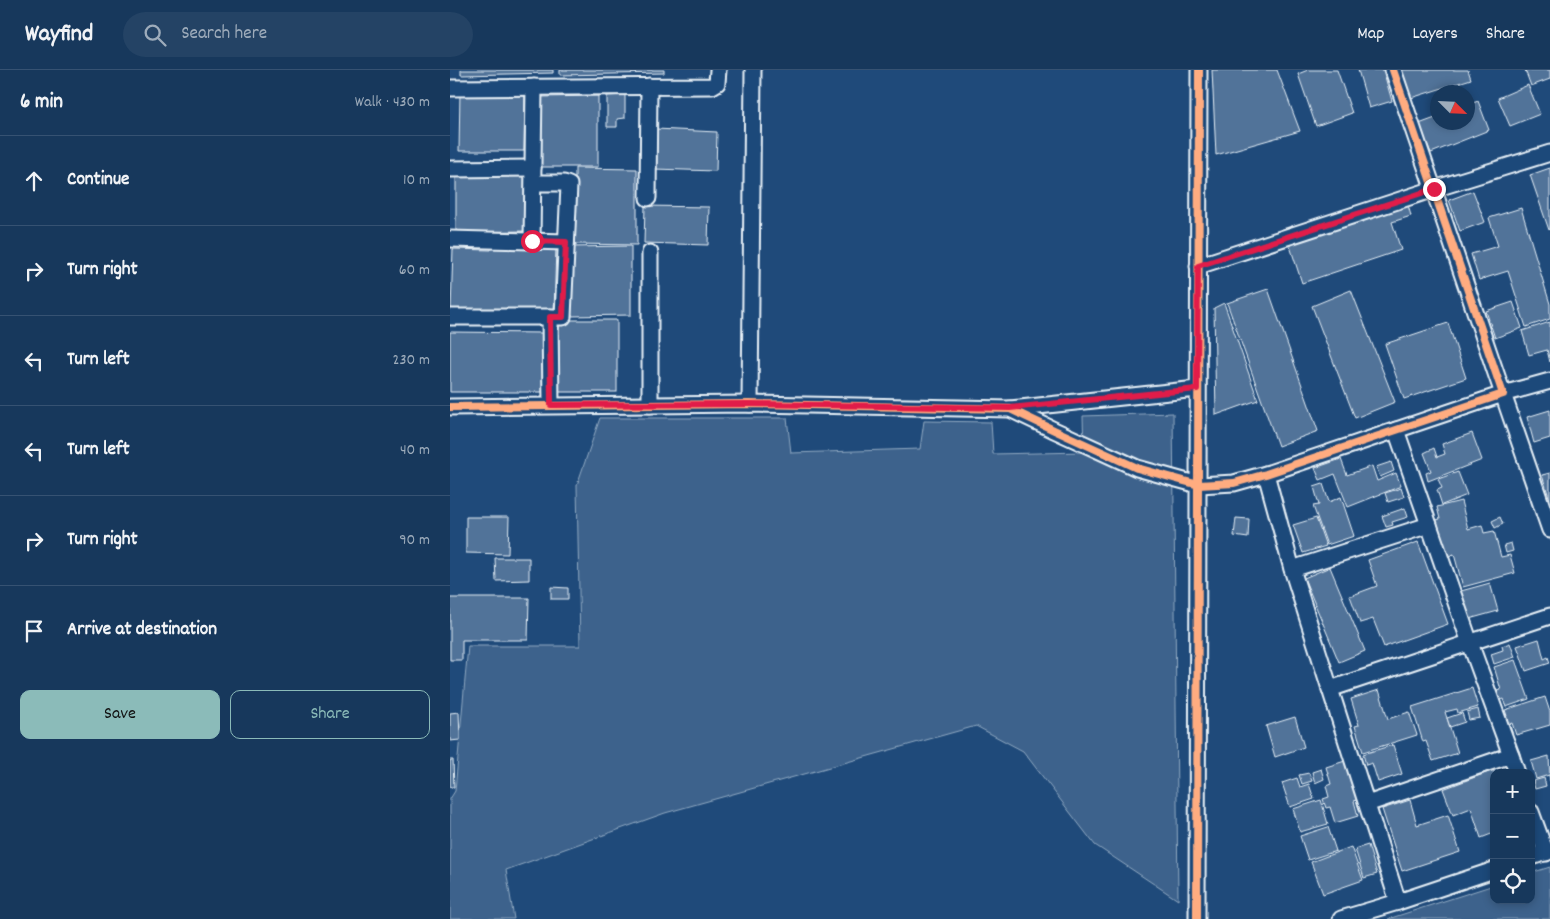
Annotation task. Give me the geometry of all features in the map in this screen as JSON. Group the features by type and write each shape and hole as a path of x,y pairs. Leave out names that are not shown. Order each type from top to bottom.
{"street":[{"path":"450,88 712,86 717,82 718,70"},
{"path":"750,404 753,70"},
{"path":"1198,919 1199,485 1197,389 1199,70"},
{"path":"1393,70 1550,530"},
{"path":"648,198 649,86"},
{"path":"532,241 534,87"},
{"path":"1198,266 1550,153"},
{"path":"450,169 534,175 569,185 563,317 450,317"},
{"path":"450,239 566,242"},
{"path":"650,253 650,405"},
{"path":"550,317 551,405"},
{"path":"1010,408 1137,468 1199,485 1234,483 1266,474 1503,394 1550,381"},
{"path":"450,407 750,404 1010,408 1197,389"},
{"path":"1396,430 1516,769"},
{"path":"1266,474 1292,569 1398,902"},
{"path":"1292,569 1429,525"},
{"path":"1330,689 1550,616"},
{"path":"1367,804 1511,755"},
{"path":"1532,814 1548,852 1535,857"},
{"path":"1341,919 1490,871"}],"shaded area":[{"path":"1173,413 1178,900 1095,845 1023,751 976,726 665,813 506,870 514,919 450,919 450,799 455,791 468,646 580,646 577,485 600,418 787,418 791,453 920,449 924,421 991,422 993,454 1084,452 1083,416"},
{"path":"1550,867 1550,919 1388,919 1490,886 1490,904 1535,904 1535,872"}],"building":[{"path":"461,70 553,70 553,73 461,75"},
{"path":"560,70 664,70 664,73 560,75"},
{"path":"1212,70 1277,70 1300,131 1216,155"},
{"path":"1308,70 1337,70 1352,113 1316,126 1298,74"},
{"path":"1358,70 1383,70 1392,101 1369,108"},
{"path":"1402,70 1468,70 1471,79 1452,85 1430,85 1430,92 1411,98"},
{"path":"1525,70 1550,70 1550,79 1531,86"},
{"path":"1528,85 1540,114 1510,126 1498,98"},
{"path":"460,91 525,92 524,151 459,151"},
{"path":"625,95 625,118 617,119 617,127 607,127 607,96"},
{"path":"598,96 598,167 539,167 539,97"},
{"path":"1478,101 1489,130 1431,153 1419,124 1430,120 1430,130 1475,130 1475,102"},
{"path":"656,129 717,132 716,171 654,169"},
{"path":"575,168 637,169 637,245 575,244"},
{"path":"1550,168 1550,229 1549,230 1530,175"},
{"path":"456,174 527,174 527,231 456,232"},
{"path":"1473,191 1485,222 1460,231 1449,200"},
{"path":"1408,205 1411,216 1392,222 1401,250 1302,283 1289,243"},
{"path":"645,206 709,207 708,245 644,243"},
{"path":"1521,208 1550,304 1550,319 1526,327 1508,271 1479,280 1471,254 1498,246 1489,218"},
{"path":"491,244 556,246 554,314 451,311 453,249 491,250"},
{"path":"631,246 631,315 571,316 570,247"},
{"path":"1268,289 1318,431 1278,446 1227,303"},
{"path":"1351,290 1395,402 1355,418 1312,306"},
{"path":"1513,302 1522,328 1495,338 1486,311"},
{"path":"1224,303 1258,400 1216,415 1214,308"},
{"path":"559,320 617,320 617,392 559,392"},
{"path":"1550,322 1550,362 1547,350 1529,355 1522,331"},
{"path":"1448,323 1466,378 1404,399 1385,344"},
{"path":"450,332 543,333 543,392 450,392"},
{"path":"1550,410 1550,438 1534,443 1527,417"},
{"path":"1472,433 1482,460 1428,481 1426,473 1431,471 1424,453 1434,448 1437,457 1445,454 1442,444"},
{"path":"1341,459 1347,475 1372,466 1377,481 1396,473 1401,486 1348,507 1335,474 1320,480 1315,468"},
{"path":"1391,462 1394,471 1380,477 1376,467"},
{"path":"1458,472 1467,495 1442,505 1437,490 1442,488 1438,479"},
{"path":"1550,473 1550,500 1542,475"},
{"path":"1323,484 1329,502 1341,497 1354,536 1327,545 1313,506 1319,505 1314,487"},
{"path":"1401,488 1404,497 1388,502 1385,493"},
{"path":"1461,501 1468,529 1482,525 1484,533 1494,531 1501,557 1510,555 1515,573 1463,587 1454,554 1446,557 1436,520 1440,519 1437,507"},
{"path":"1405,508 1408,517 1392,522 1393,525 1386,527 1382,516"},
{"path":"466,517 509,517 508,554 466,553"},
{"path":"1500,517 1503,524 1495,528 1492,521"},
{"path":"1236,518 1249,519 1248,538 1234,536"},
{"path":"1316,518 1326,546 1303,553 1293,525"},
{"path":"1418,542 1448,624 1384,647 1373,619 1360,623 1350,596 1377,586 1368,560"},
{"path":"1511,543 1513,551 1506,553 1504,545"},
{"path":"495,558 529,558 529,580 496,581"},
{"path":"1330,567 1365,651 1339,662 1304,578"},
{"path":"1490,583 1498,611 1469,619 1461,591"},
{"path":"551,587 568,588 568,599 551,599"},
{"path":"450,598 529,598 528,640 462,640 462,660 450,660"},
{"path":"1539,639 1544,659 1548,657 1550,663 1526,671 1517,646"},
{"path":"1510,643 1515,657 1494,664 1491,654 1503,650 1502,646"},
{"path":"1515,660 1529,699 1506,707 1503,699 1500,700 1497,691 1501,690 1494,667"},
{"path":"1472,688 1478,707 1458,713 1457,709 1445,712 1458,753 1433,761 1426,741 1423,742 1412,707"},
{"path":"1379,690 1388,719 1409,712 1417,735 1363,752 1355,726 1359,725 1351,699"},
{"path":"1545,697 1550,712 1550,725 1516,735 1512,723 1507,725 1505,710"},
{"path":"1478,709 1480,718 1469,720 1467,712"},
{"path":"459,712 460,740 450,741 450,713"},
{"path":"1462,713 1465,722 1450,727 1447,718"},
{"path":"1295,717 1304,747 1275,757 1266,726"},
{"path":"1393,745 1402,774 1378,782 1372,763 1366,765 1363,754"},
{"path":"1549,756 1550,781 1549,775 1536,779 1535,769 1533,769 1531,761"},
{"path":"450,760 453,760 454,787 450,787"},
{"path":"1345,761 1357,800 1354,801 1358,816 1335,823 1330,807 1326,808 1323,799 1329,797 1326,786 1331,784 1326,767"},
{"path":"1321,769 1324,779 1315,783 1312,772"},
{"path":"1490,771 1490,835 1481,838 1471,808 1453,815 1443,789"},
{"path":"1309,773 1312,781 1302,784 1299,775"},
{"path":"1297,778 1300,787 1309,784 1314,799 1290,807 1282,783"},
{"path":"1544,778 1546,786 1535,789 1535,780"},
{"path":"1321,800 1328,824 1300,832 1293,809"},
{"path":"1410,800 1417,825 1448,815 1460,852 1402,871 1382,809"},
{"path":"1328,827 1336,851 1308,860 1300,836"},
{"path":"1368,845 1377,874 1364,878 1355,849"},
{"path":"1351,847 1363,880 1323,894 1311,862"}],"cycle path":[{"path":"1197,919 1199,70"},
{"path":"450,407 750,404 1010,409 1137,468 1199,485 1234,483 1266,474 1503,394 1393,70"}],"route":[{"path":"532,241 566,242 563,317 550,317 551,405 750,404 1010,408 1197,389 1198,266 1434,189"}]}
